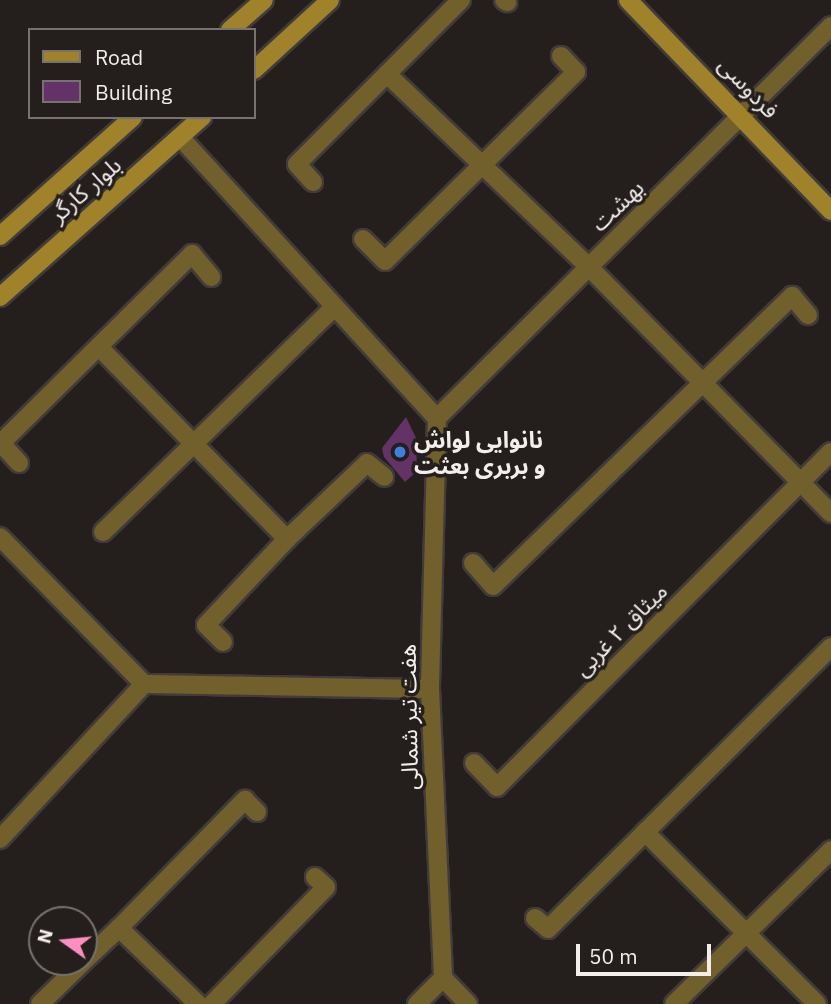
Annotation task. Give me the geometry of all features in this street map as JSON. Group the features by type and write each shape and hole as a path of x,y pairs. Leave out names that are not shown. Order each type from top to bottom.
{"main road":[{"path":"232,28 264,0"},
{"path":"256,68 330,0"},
{"name":"فردوسی","path":"628,0 744,116 831,211"},
{"name":"بلوار کارگر","path":"0,236 131,119"},
{"name":"بلوار کارگر","path":"0,296 200,119"}],"street":[{"path":"313,182 297,164 461,0"},
{"name":"بهشت","path":"438,418 744,116 831,26"},
{"path":"363,239 385,261 576,72 561,56"},
{"path":"387,74 589,267 831,513"},
{"path":"180,137 438,418"},
{"path":"19,463 1,443 192,254 211,277"},
{"path":"473,563 494,586 792,296 808,315"},
{"path":"103,532 334,307"},
{"path":"99,347 287,539"},
{"name":"هفت تیر شمالی","path":"438,418 430,689 443,978"},
{"path":"801,482 831,452"},
{"path":"223,642 206,625 287,539 367,463 384,477"},
{"name":"میثاق ۲ غربی","path":"474,763 497,787 801,482"},
{"path":"0,537 144,684 430,689"},
{"path":"535,918 548,929 831,647"},
{"path":"0,839 144,684"},
{"path":"98,947 245,800 257,812"},
{"path":"645,832 817,1004"},
{"path":"674,1004 831,850"},
{"path":"212,1004 326,887 315,877"},
{"path":"118,928 198,1004"},
{"path":"40,1004 69,976"},
{"path":"417,1004 443,978 468,1004"}],"building":[{"name":"نانوایی لواش و بربری بعثت","path":"406,417 416,438 417,471 405,482 384,457 382,448"}],"place":[{"name":"نانوایی لواش و بربری بعثت","path":"400,452"}]}
